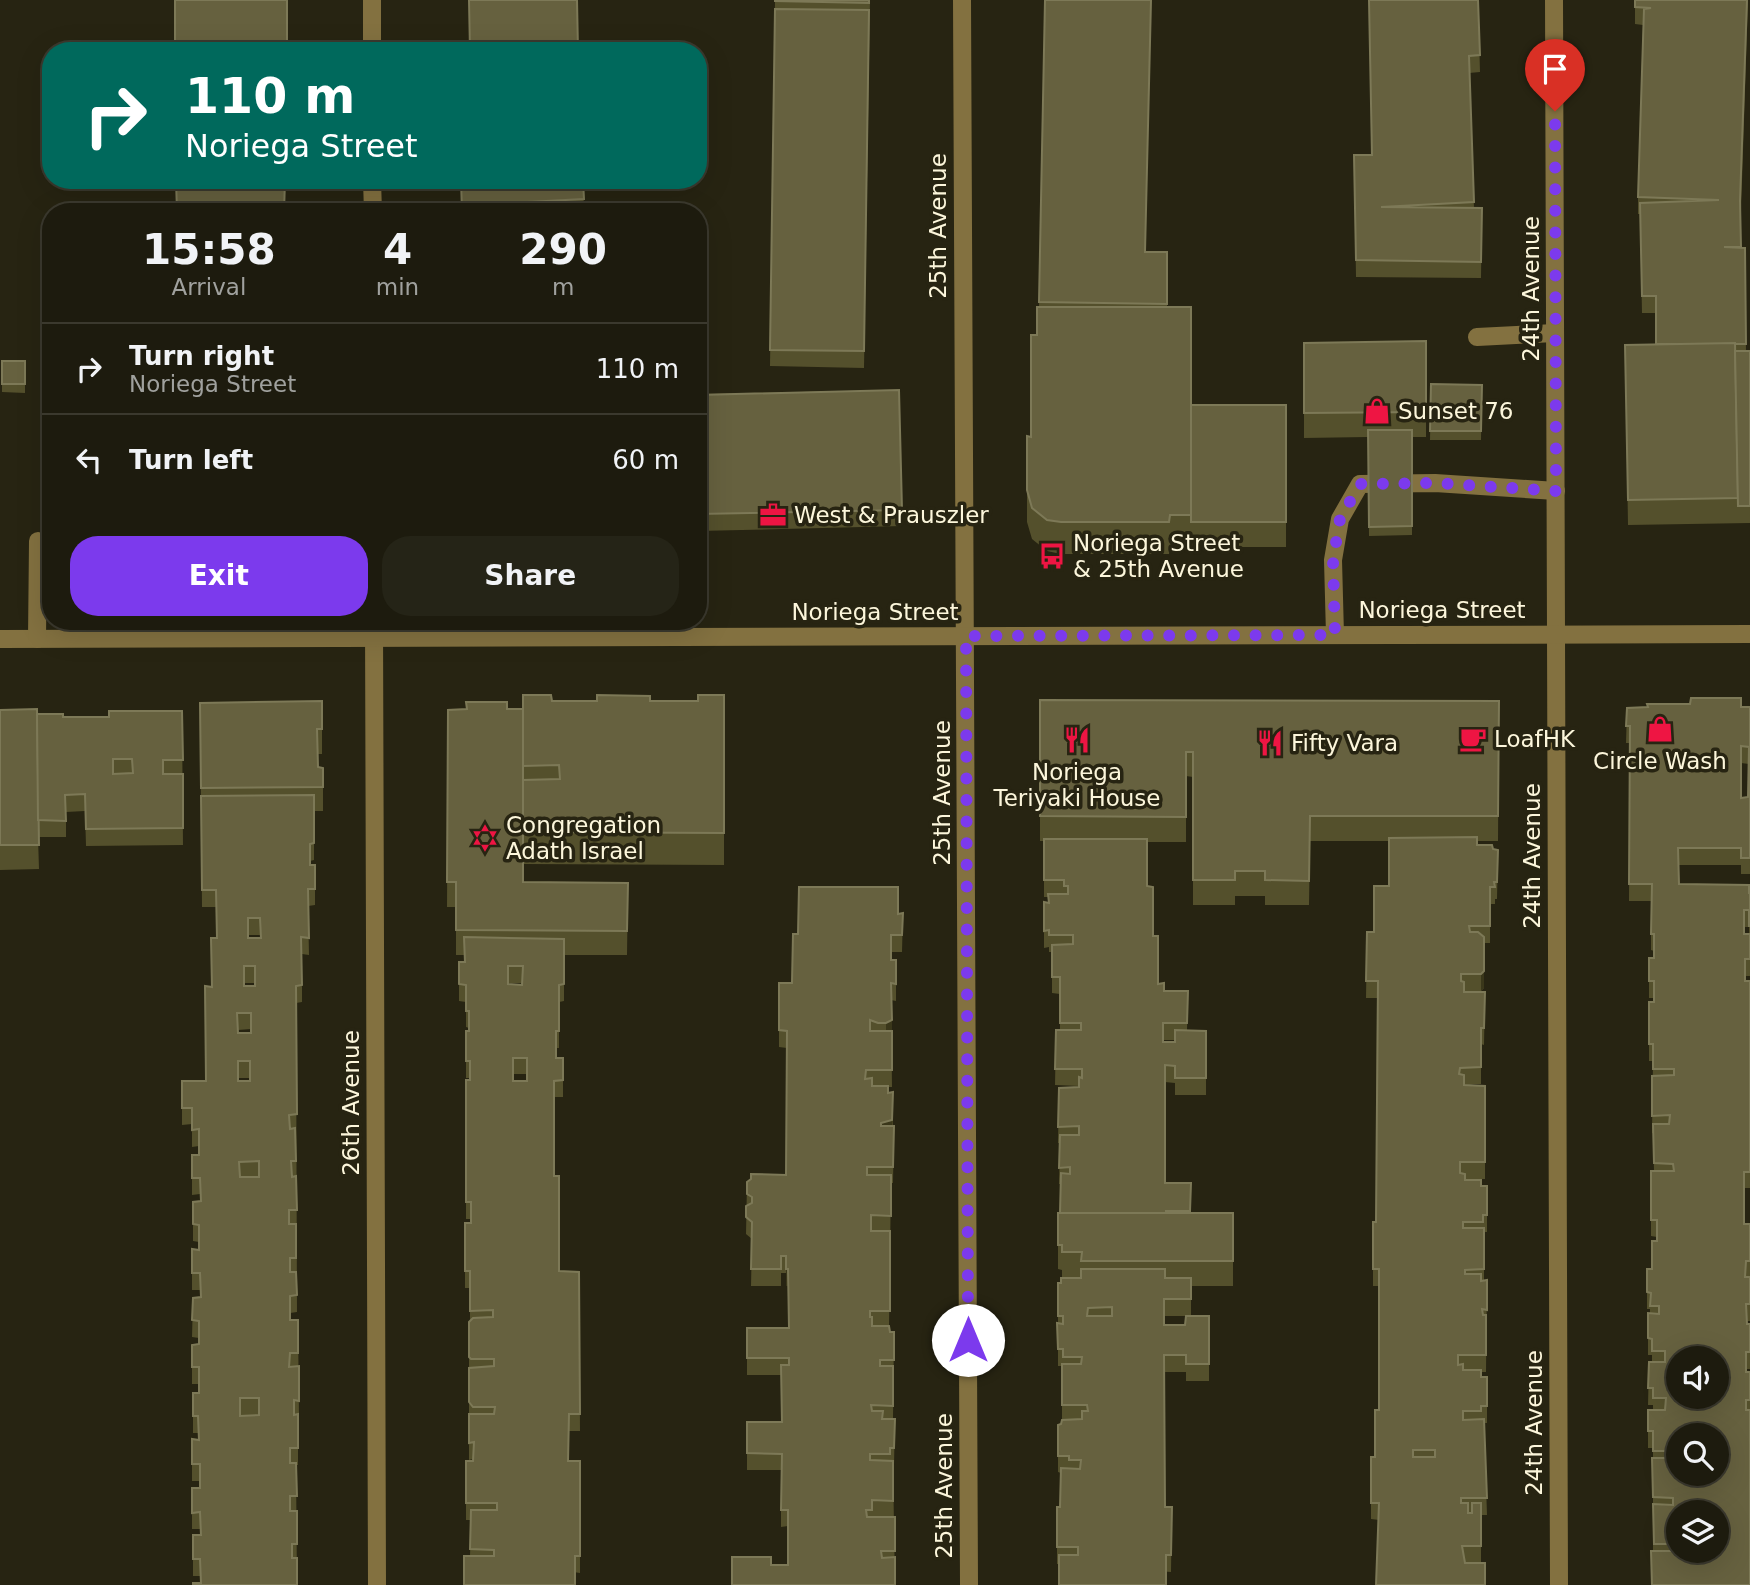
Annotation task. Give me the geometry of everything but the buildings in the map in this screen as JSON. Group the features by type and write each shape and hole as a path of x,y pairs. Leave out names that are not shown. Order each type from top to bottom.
{"street":[{"path":"372,0 372,42"},
{"name":"25th Avenue","path":"962,0 969,1585"},
{"name":"24th Avenue","path":"1554,0 1559,1585"},
{"path":"1477,337 1555,333"},
{"path":"1335,635 1333,560 1340,519 1360,484 1435,483 1556,491"},
{"path":"37,639 38,541"},
{"name":"Noriega Street","path":"0,639 37,639 73,630 966,636 1750,634"},
{"name":"26th Avenue","path":"374,630 377,1585"}],"place":[{"name":"Sunset 76","path":"1377,411"},
{"name":"West & Prauszler","path":"773,515"},
{"name":"Noriega Street & 25th Avenue","path":"1052,556"},
{"name":"Circle Wash","path":"1660,729"},
{"name":"LoafHK","path":"1473,739"},
{"name":"Noriega Teriyaki House","path":"1077,740"},
{"name":"Fifty Vara","path":"1270,743"},
{"name":"Congregation Adath Israel","path":"485,838"}],"route":[{"path":"968,1340 966,636 1335,635 1333,560 1340,519 1360,484 1435,483 1556,491 1555,111"}]}
